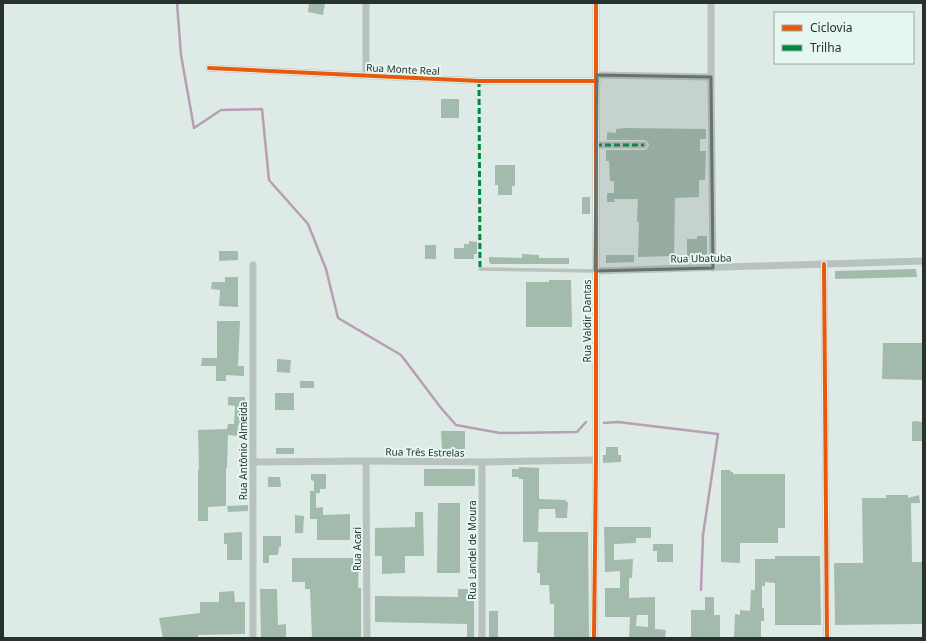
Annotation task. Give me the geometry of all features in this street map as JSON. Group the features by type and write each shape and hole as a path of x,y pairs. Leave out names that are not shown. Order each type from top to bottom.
{"street":[{"path":"366,3 366,75"},
{"name":"Rua Valdir Dantas","path":"594,638 596,460 596,3"},
{"path":"711,3 713,268"},
{"name":"Rua Monte Real","path":"210,68 479,81 711,77"},
{"path":"596,145 644,145"},
{"name":"Rua Ubatuba","path":"595,270 713,268 923,261"},
{"path":"824,264 827,638"},
{"name":"Rua Antônio Almeida","path":"253,265 253,638"},
{"name":"Rua Três Estrelas","path":"253,462 482,462 596,460"},
{"name":"Rua Acari","path":"366,461 367,638"},
{"name":"Rua Landel de Moura","path":"482,462 482,638"}],"lane":[{"name":"Rua Ubatuba","path":"480,269 595,270"}],"highlighted area":[{"path":"597,75 711,77 713,268 595,271"}],"building":[{"path":"309,3 325,3 323,15 308,12"},
{"path":"441,99 459,99 459,118 441,118"},
{"path":"616,129 706,129 706,139 700,139 700,151 706,151 705,180 699,180 699,197 675,198 674,256 638,257 638,199 614,199 615,202 607,202 607,193 614,193 614,181 610,181 609,161 606,161 606,150 644,150 647,149 649,145 648,142 644,140 607,140 607,132 616,133"},
{"path":"495,165 515,165 515,186 512,186 512,195 498,195 498,185 495,185"},
{"path":"582,197 590,197 590,214 582,214"},
{"path":"697,236 707,236 707,259 687,260 687,239 697,239"},
{"path":"469,241 477,242 477,254 474,254 474,259 454,259 454,248 464,248 464,244 469,244"},
{"path":"425,245 436,245 436,259 425,259"},
{"path":"219,251 238,251 238,260 219,261"},
{"path":"522,254 539,255 539,258 569,258 569,264 491,264 489,262 489,257 522,258"},
{"path":"606,255 634,255 634,262 606,263"},
{"path":"916,269 917,277 835,279 835,271"},
{"path":"225,277 238,277 238,307 219,306 220,290 211,289 212,282 225,282"},
{"path":"549,280 571,280 572,327 526,327 526,282 549,282"},
{"path":"217,321 240,321 238,366 244,366 244,376 226,375 226,381 216,381 216,366 201,366 202,358 217,358"},
{"path":"883,343 923,343 923,380 882,379"},
{"path":"277,359 291,360 290,373 277,372"},
{"path":"300,381 314,381 314,388 300,388"},
{"path":"275,393 294,393 294,410 275,410"},
{"path":"228,397 245,397 245,407 242,407 242,419 245,419 245,425 238,425 237,436 228,435 226,506 208,507 208,521 198,521 198,430 227,429 228,424 234,424 235,406 228,405"},
{"path":"912,422 923,422 923,441 912,441"},
{"path":"441,431 465,431 465,449 442,449"},
{"path":"606,447 618,447 618,455 621,455 621,462 603,463 603,455 606,455"},
{"path":"276,448 294,448 294,454 276,454"},
{"path":"519,467 539,468 539,499 566,500 566,502 568,502 567,518 556,518 555,509 539,509 538,532 588,532 589,638 554,638 554,604 550,604 549,585 540,585 540,573 537,573 538,542 523,542 523,479 519,479 519,477 512,477 512,469 519,469"},
{"path":"424,469 475,469 475,486 424,486"},
{"path":"721,470 730,470 733,474 785,474 785,528 778,528 778,543 740,543 740,563 721,562"},
{"path":"311,474 326,474 326,489 320,489 320,493 316,493 316,508 323,507 323,515 350,514 350,540 317,540 317,519 310,519 310,491 314,491 314,481 311,480"},
{"path":"268,477 280,477 281,487 268,487"},
{"path":"886,495 908,495 908,498 919,495 920,503 911,503 912,562 923,562 923,624 835,625 834,563 863,563 862,498 886,498"},
{"path":"438,503 460,503 460,573 437,573"},
{"path":"248,505 248,511 228,512 227,506"},
{"path":"415,512 423,512 424,556 405,556 405,573 382,574 382,556 375,556 375,528 415,527"},
{"path":"295,515 304,516 303,533 295,533"},
{"path":"604,527 651,527 651,538 636,538 636,543 614,544 614,560 633,559 632,578 629,578 629,598 655,597 655,629 666,630 665,638 629,638 630,617 605,617 605,588 620,588 620,571 605,572","holes":["637,615 648,615 648,627 636,626"]},
{"path":"242,532 242,560 227,560 227,544 224,544 224,533"},
{"path":"263,536 281,536 281,547 279,547 278,555 269,555 269,563 263,563"},
{"path":"653,544 673,544 673,562 657,562 657,551 653,551"},
{"path":"775,556 820,556 821,625 775,625 775,583 765,582 765,586 762,586 762,608 764,608 764,621 761,621 761,638 734,637 735,614 740,615 740,610 750,611 751,590 755,590 755,559 775,559"},
{"path":"292,558 359,558 358,588 361,588 361,638 312,638 310,589 305,589 305,582 292,582"},
{"path":"260,589 277,589 278,625 286,624 286,638 261,638"},
{"path":"458,589 471,589 471,596 474,596 474,638 467,638 467,624 375,622 375,596 458,597"},
{"path":"234,591 235,602 245,602 245,634 198,635 198,638 163,638 159,618 200,613 200,602 219,602 219,592"},
{"path":"705,597 714,597 714,615 720,615 720,638 691,638 691,610 705,610"},
{"path":"489,611 498,611 498,638 489,638"}],"waterway":[{"path":"177,3 181,55 194,128 221,110 262,109 269,180 308,224 326,269 338,318 401,355 441,408 456,425 500,433 577,432 586,422"},
{"path":"604,423 618,422 718,434 703,535 701,590"}],"marked path":[{"path":"479,81 480,269"},
{"path":"596,145 644,145"}],"cycle path":[{"path":"594,638 596,460 596,3"},
{"path":"209,68 479,81 597,81"},
{"path":"824,264 827,638"}]}
